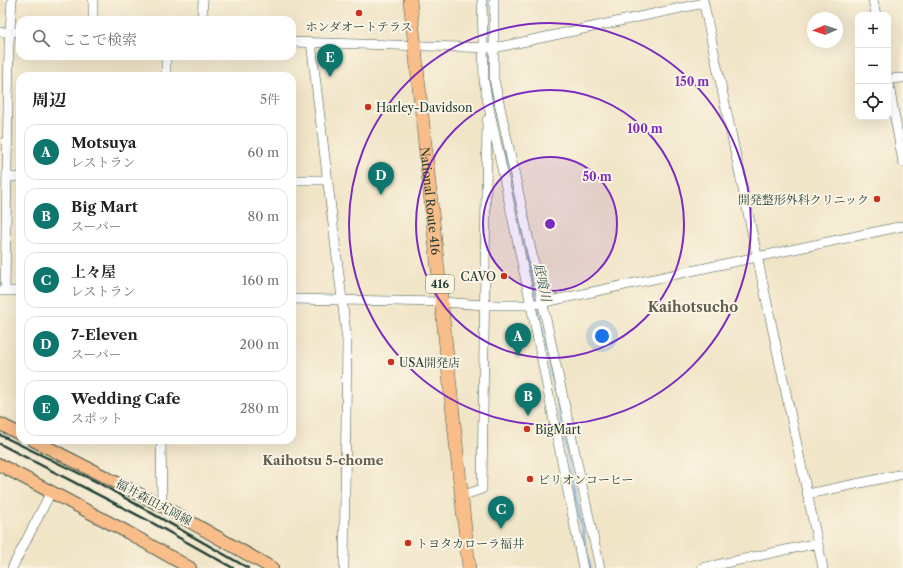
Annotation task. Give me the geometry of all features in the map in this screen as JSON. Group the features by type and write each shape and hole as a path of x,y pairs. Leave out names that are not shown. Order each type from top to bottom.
{"highway":[{"name":"National Route 416","path":"410,0 469,568"}],"main road":[{"path":"0,424 16,432"},
{"name":"福井森田丸岡線","path":"41,444 162,506 272,568"},
{"path":"0,465 190,568"}],"street":[{"path":"12,0 4,87 7,177 3,291 16,291"},
{"path":"93,0 93,16"},
{"path":"202,16 203,0"},
{"path":"482,0 484,81 488,104 531,305 583,568"},
{"path":"494,0 494,79 600,568"},
{"path":"873,0 875,12"},
{"path":"296,42 494,48 703,2 823,568"},
{"path":"0,32 16,32"},
{"path":"311,42 347,341 344,568"},
{"path":"166,60 166,72"},
{"path":"891,80 903,78"},
{"path":"889,84 903,162"},
{"path":"461,496 482,489 488,104"},
{"path":"7,177 16,177"},
{"path":"296,180 327,180"},
{"path":"296,299 531,305 903,226"},
{"path":"161,444 162,506"},
{"path":"808,494 903,474"},
{"path":"12,568 51,492"},
{"path":"702,568 818,543"}],"shaded area":[{"path":"0,0 6,0 6,13 1,16 0,16"}],"waterway":[{"name":"底喰川","path":"487,0 488,45"},
{"name":"底喰川","path":"488,50 488,69"},
{"name":"底喰川","path":"488,78 538,307 590,568"}],"railway":[{"path":"0,435 16,443"},
{"path":"0,444 149,521 233,568"},
{"path":"19,444 97,482 248,568"}],"place":[{"name":"ホンダオートテラス","path":"359,13"},
{"name":"Wedding Cafe","path":"330,77"},
{"name":"Harley-Davidson","path":"368,107"},
{"name":"7-Eleven","path":"381,195"},
{"name":"開発整形外科クリニック","path":"877,199"},
{"name":"CAVO","path":"504,276"},
{"name":"Motsuya","path":"518,356"},
{"name":"USA開発店","path":"391,362"},
{"name":"Big Mart","path":"528,416"},
{"name":"BigMart","path":"527,429"},
{"name":"ビリオンコーヒー","path":"530,479"},
{"name":"上々屋","path":"501,529"},
{"name":"トヨタカローラ福井","path":"408,543"}],"district":[{"name":"Kaihotsucho","path":"693,307"},
{"name":"Kaihotsu 5-chome","path":"323,460"}]}
